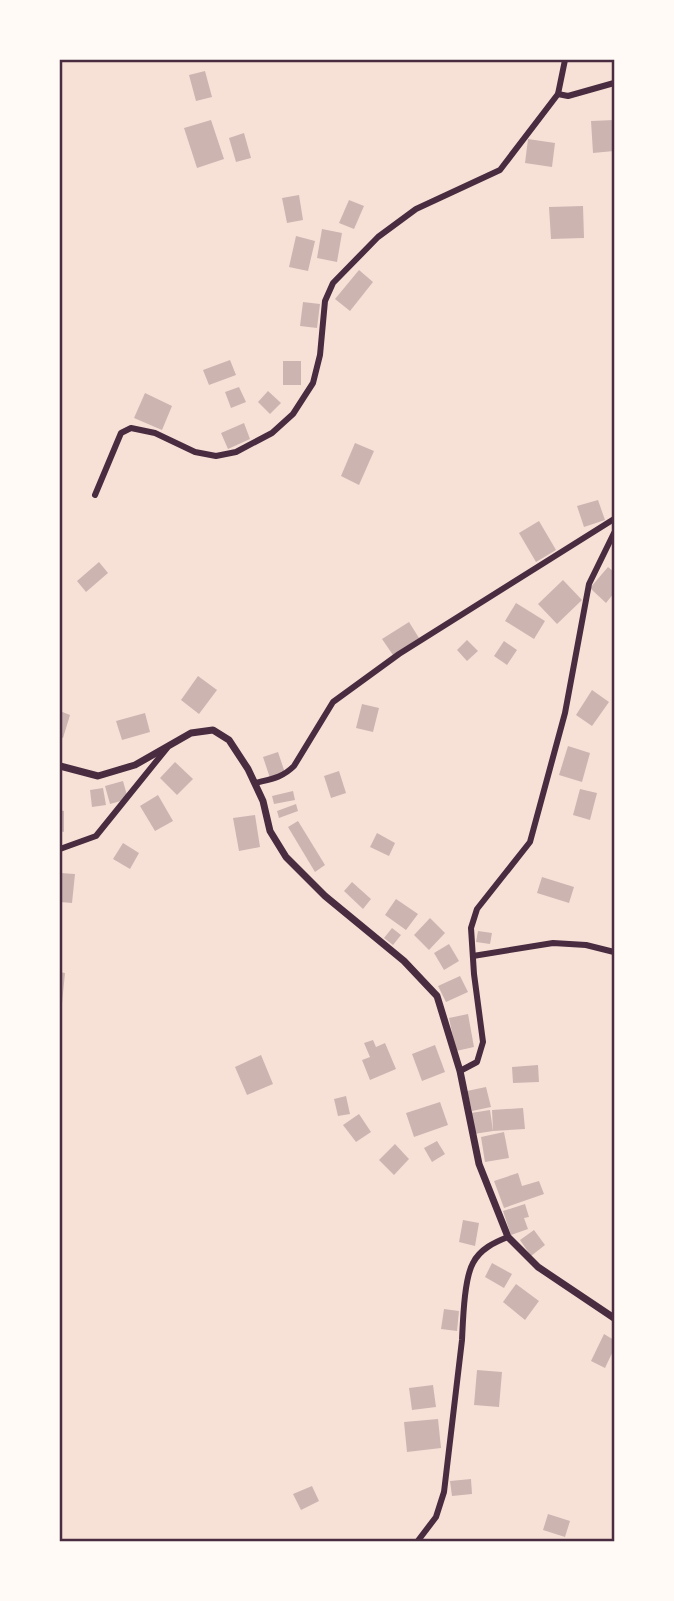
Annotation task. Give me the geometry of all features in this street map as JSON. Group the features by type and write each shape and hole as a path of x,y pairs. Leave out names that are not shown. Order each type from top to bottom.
{"street":[{"path":"95,495 121,433 131,428 155,433 195,452 216,456 236,452 272,433 293,414 313,383 320,355 325,302 333,283 378,237 416,209 500,170 558,94 565,60"},
{"path":"558,94 568,96 614,83"},
{"path":"254,783 285,775 294,766 333,702 399,654 614,519"},
{"path":"460,1071 477,1062 483,1042 471,928 477,909 530,842 565,713 589,584 614,533"},
{"path":"60,766 98,776 135,765 191,733 212,730 229,740 263,801 270,831 286,857 325,896 404,961 437,996 460,1071 479,1164 508,1237 538,1267 614,1318"},
{"path":"60,849 96,836 168,746"},
{"path":"473,956 553,943 586,945 614,952"},
{"path":"417,1542 436,1517 444,1492 463,1340 463,1315 473,1263 491,1244 508,1237"}],"building":[{"path":"205,71 212,97 196,101 189,75"},
{"path":"211,120 224,159 197,168 184,128"},
{"path":"614,120 614,151 593,153 591,121"},
{"path":"244,133 251,158 236,162 229,138"},
{"path":"528,139 555,143 552,167 525,163"},
{"path":"299,195 303,220 287,223 282,198"},
{"path":"349,200 364,206 354,229 339,223"},
{"path":"583,206 584,238 551,239 549,207"},
{"path":"322,229 342,233 337,262 317,258"},
{"path":"296,236 315,241 308,271 289,267"},
{"path":"359,270 373,282 350,311 335,299"},
{"path":"303,302 320,304 317,328 300,326"},
{"path":"230,360 236,375 209,385 203,370"},
{"path":"283,361 301,361 301,385 283,385"},
{"path":"239,387 246,402 231,408 225,392"},
{"path":"268,391 281,403 270,414 258,402"},
{"path":"145,393 172,406 162,430 134,418"},
{"path":"244,423 250,439 228,449 221,433"},
{"path":"355,443 374,451 359,485 341,476"},
{"path":"598,500 605,520 584,527 577,506"},
{"path":"539,521 556,550 536,562 519,533"},
{"path":"99,562 108,573 86,592 77,581"},
{"path":"608,567 614,572 614,593 606,603 590,588"},
{"path":"563,580 582,600 557,624 538,604"},
{"path":"516,603 545,621 534,639 505,621"},
{"path":"409,622 419,638 393,655 382,639"},
{"path":"467,640 478,651 467,661 457,650"},
{"path":"504,641 517,650 507,665 494,656"},
{"path":"198,676 217,690 199,714 181,700"},
{"path":"592,690 609,702 592,726 576,715"},
{"path":"362,704 379,708 373,732 356,728"},
{"path":"60,711 70,715 63,738 60,737"},
{"path":"145,713 150,732 122,740 116,721"},
{"path":"568,746 590,753 582,782 559,775"},
{"path":"278,752 285,773 270,778 263,757"},
{"path":"175,762 193,779 177,795 160,778"},
{"path":"339,771 346,793 331,798 324,776"},
{"path":"123,781 128,799 110,804 105,786"},
{"path":"103,788 106,805 92,807 90,790"},
{"path":"580,789 597,793 590,820 573,815"},
{"path":"293,791 295,800 274,804 272,796"},
{"path":"158,795 173,821 155,831 140,806"},
{"path":"296,804 298,811 279,818 277,811"},
{"path":"60,810 64,811 64,832 60,831"},
{"path":"255,815 260,847 239,851 233,818"},
{"path":"298,821 325,865 315,872 288,827"},
{"path":"377,833 395,843 389,856 370,847"},
{"path":"123,843 139,853 130,869 113,859"},
{"path":"60,873 75,874 72,903 60,902"},
{"path":"542,877 574,887 569,903 537,893"},
{"path":"352,882 371,899 363,909 344,891"},
{"path":"396,899 418,914 406,930 385,915"},
{"path":"430,918 445,933 429,950 414,935"},
{"path":"392,928 401,935 393,945 384,938"},
{"path":"478,931 492,933 490,944 476,942"},
{"path":"449,944 459,961 444,970 434,953"},
{"path":"60,972 65,973 61,1014 60,1014"},
{"path":"460,976 468,992 446,1002 438,986"},
{"path":"468,1014 474,1047 456,1051 449,1018"},
{"path":"373,1040 376,1047 385,1043 396,1069 370,1080 362,1060 370,1057 364,1043"},
{"path":"435,1045 445,1072 422,1081 412,1054"},
{"path":"261,1055 273,1084 247,1095 235,1067"},
{"path":"538,1065 539,1082 513,1083 512,1067"},
{"path":"486,1087 491,1107 472,1111 467,1091"},
{"path":"346,1096 350,1114 338,1116 334,1099"},
{"path":"440,1102 448,1125 414,1137 406,1113"},
{"path":"523,1108 525,1129 493,1131 492,1110"},
{"path":"490,1110 493,1131 474,1134 471,1113"},
{"path":"359,1114 371,1132 356,1142 343,1125"},
{"path":"504,1132 509,1158 485,1162 481,1137"},
{"path":"437,1141 445,1154 432,1162 424,1148"},
{"path":"395,1144 409,1159 394,1175 379,1160"},
{"path":"518,1173 522,1186 539,1181 544,1194 504,1208 494,1181"},
{"path":"525,1204 529,1217 524,1218 528,1229 511,1235 503,1211"},
{"path":"463,1220 479,1223 475,1246 459,1242"},
{"path":"534,1230 545,1245 531,1256 520,1240"},
{"path":"492,1263 512,1274 504,1288 485,1277"},
{"path":"516,1284 539,1301 525,1320 503,1302"},
{"path":"444,1309 459,1311 457,1331 441,1329"},
{"path":"604,1334 614,1340 614,1349 605,1368 591,1361"},
{"path":"477,1370 502,1372 499,1407 474,1405"},
{"path":"433,1385 436,1407 412,1410 409,1388"},
{"path":"438,1419 441,1448 407,1452 404,1422"},
{"path":"471,1479 472,1494 452,1496 450,1481"},
{"path":"312,1486 319,1501 301,1510 293,1494"},
{"path":"548,1514 570,1521 565,1537 543,1530"}]}
